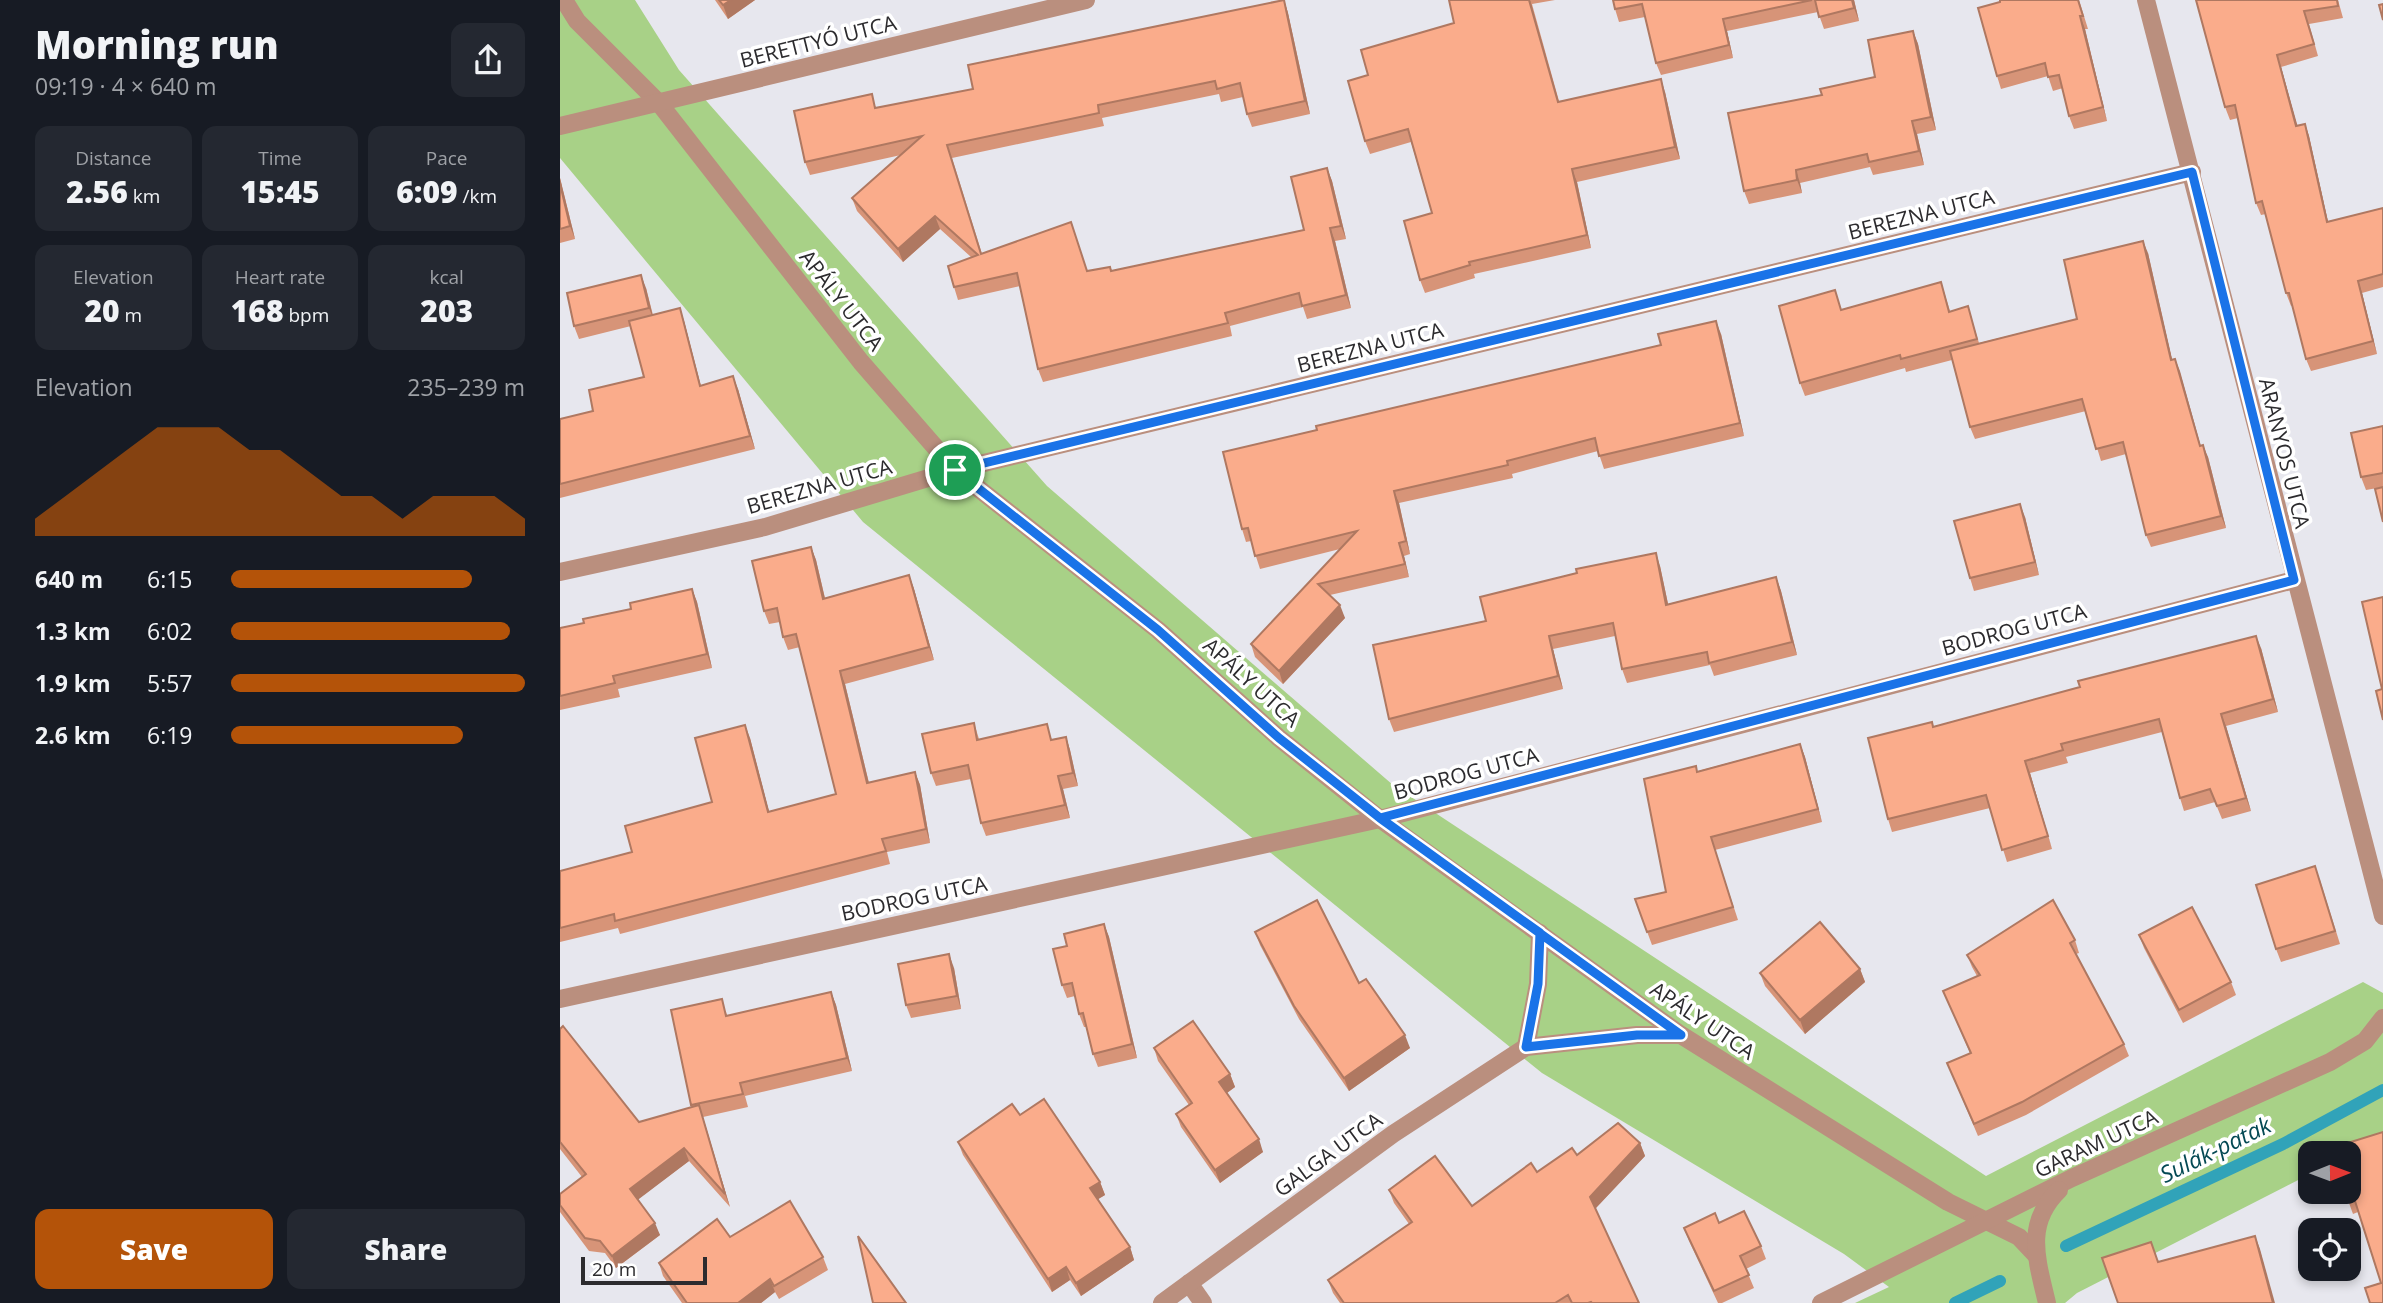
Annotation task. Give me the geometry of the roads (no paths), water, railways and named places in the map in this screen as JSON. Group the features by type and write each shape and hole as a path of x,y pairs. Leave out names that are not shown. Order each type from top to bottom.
{"street":[{"name":"APÁLY UTCA","path":"564,0 577,21 659,103 861,362 955,470 1158,630 1279,738 1380,818 1681,1035 1936,1195 1990,1220 2018,1237 2036,1255"},
{"name":"BERETTYÓ UTCA","path":"560,126 1086,0"},
{"name":"ARANYOS UTCA","path":"2146,0 2383,916"},
{"name":"BEREZNA UTCA","path":"560,572 765,527 955,470 2192,172"},
{"name":"BODROG UTCA","path":"560,999 1380,818 2294,580"},
{"path":"1526,1047 1538,984 1540,933"},
{"name":"GARAM UTCA","path":"1821,1303 2072,1178 2330,1062 2365,1041 2383,1018"},
{"name":"GALGA UTCA","path":"1162,1303 1393,1134 1526,1047 1637,1035 1681,1035"},
{"path":"2047,1303 2036,1255 2036,1225 2045,1204 2072,1178"},
{"path":"1189,1283 1203,1303"}],"waterway":[{"name":"Sulák-patak","path":"2066,1246 2283,1144 2383,1090"},
{"name":"Sulák-patak","path":"1955,1303 2000,1281"}]}
